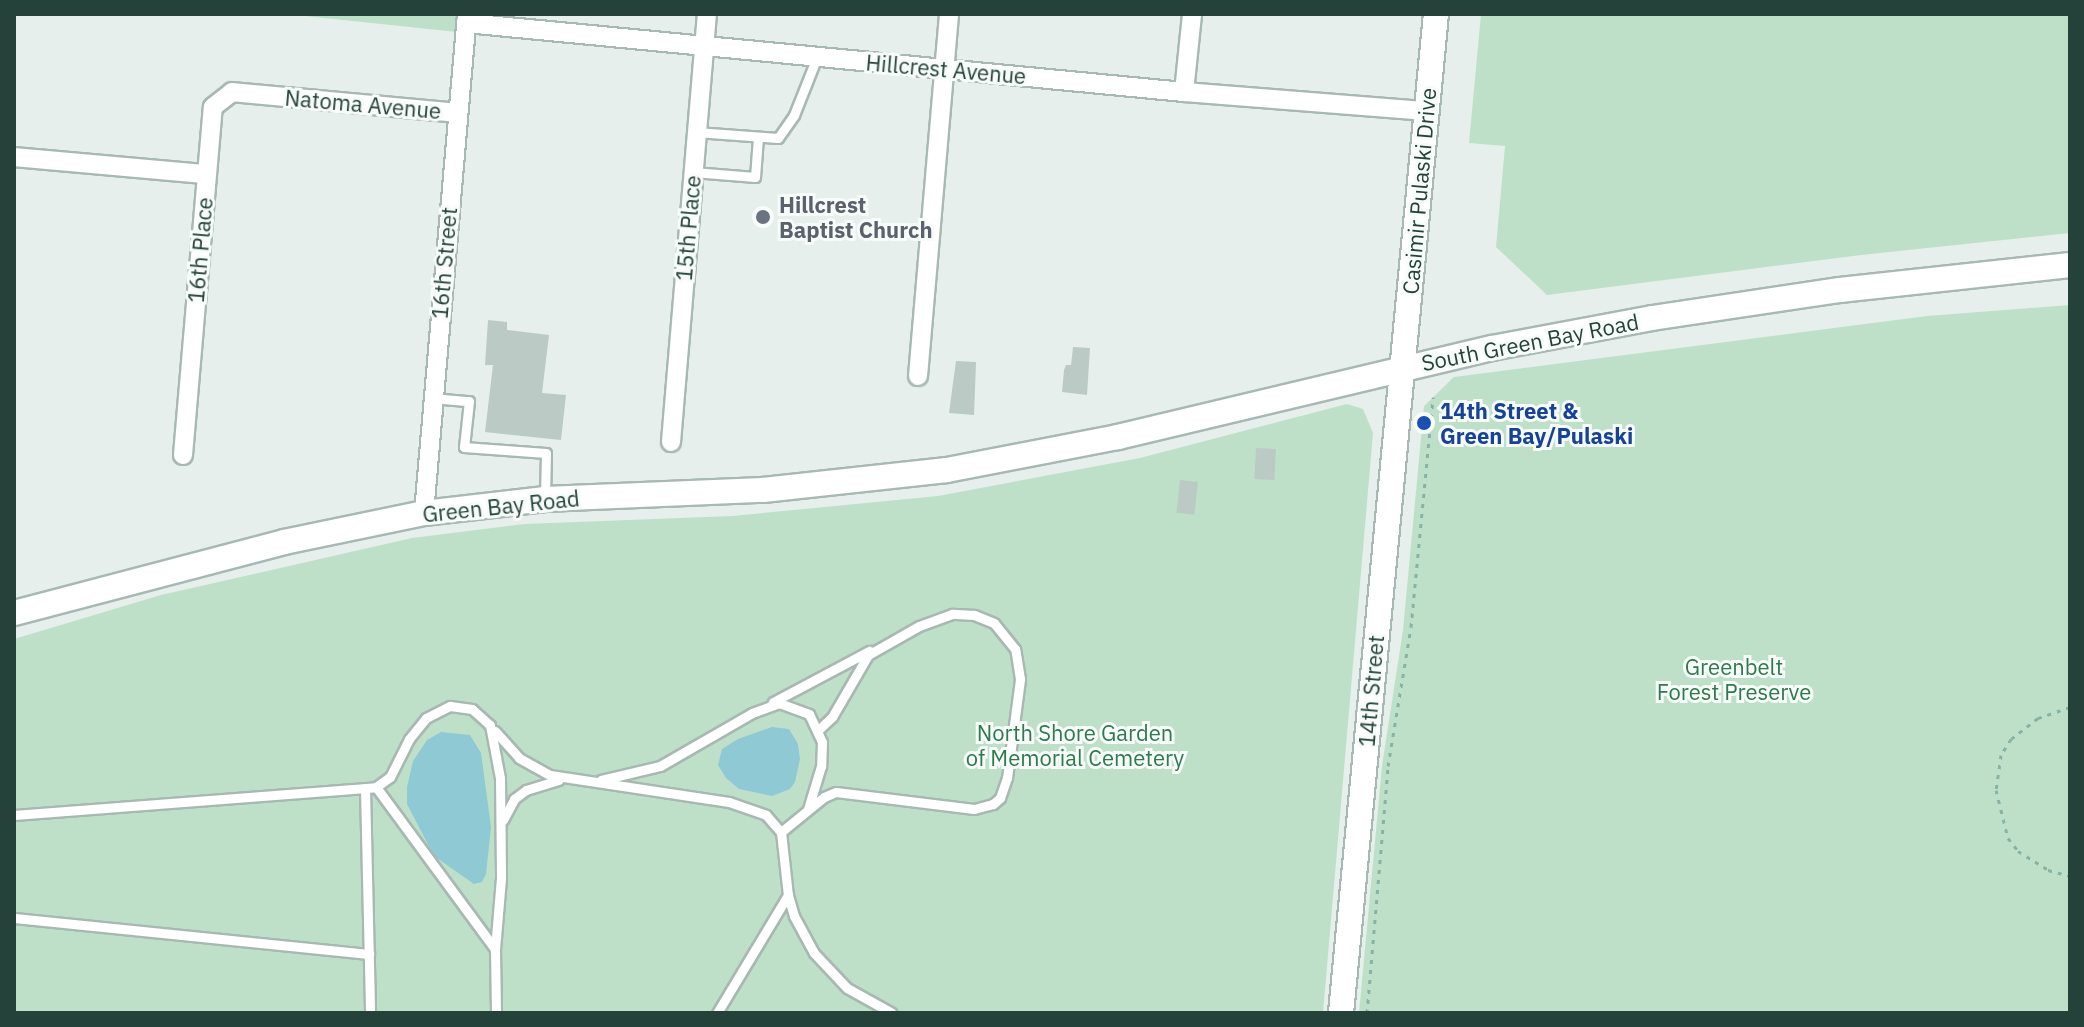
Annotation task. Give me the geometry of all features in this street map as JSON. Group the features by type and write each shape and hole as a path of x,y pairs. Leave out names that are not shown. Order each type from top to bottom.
{"main road":[{"name":"Casimir Pulaski Drive","path":"1402,368 1436,14"},
{"name":"South Green Bay Road","path":"997,462 1158,428 1402,368 1652,318 1840,290 2070,265"},
{"name":"14th Street","path":"1341,1013 1402,368"},
{"name":"Green Bay Road","path":"14,613 284,542 424,513 545,499 778,489 997,462"}],"street":[{"name":"15th Place","path":"671,442 707,14"},
{"path":"918,376 949,14"},
{"path":"1184,92 1192,14"},
{"name":"Hillcrest Avenue","path":"467,19 817,57 1184,92 1427,111"},
{"name":"16th Street","path":"424,513 431,398 467,19"},
{"name":"16th Place","path":"183,455 213,107 232,92 268,95"},
{"name":"Natoma Avenue","path":"268,95 458,113"},
{"path":"14,157 206,174"}],"lane":[{"path":"696,132 778,138 794,115 817,57"},
{"path":"693,172 755,177 758,137"},
{"path":"431,398 469,401 464,447 546,453 545,499"},
{"path":"590,782 660,766 766,705 879,646 952,614 985,618 1003,630 1015,649 1020,679 1004,789 1000,798 985,808 848,791 824,797 781,832"},
{"path":"818,730 832,717 868,655 879,646"},
{"path":"766,705 779,703 800,709 815,722 821,766 808,809"},
{"path":"14,815 370,788 385,784 409,739 438,710 460,706 481,714 519,758 563,778 751,807 766,815 781,832 788,895 802,932 847,988 892,1013"},
{"path":"490,725 500,778 496,1013"},
{"path":"500,827 514,799 539,784 563,778"},
{"path":"370,788 495,949"},
{"path":"370,788 370,1013"},
{"path":"717,1013 788,895"},
{"path":"14,918 369,954"}],"path":[{"path":"1367,1013 1388,766 1411,627 1433,397"},
{"path":"2070,707 2038,718 2011,739 2001,755 1996,790 2008,838 2018,851 2048,870 2070,876"}],"green space":[{"path":"286,14 458,14 457,32"},
{"path":"1481,14 2070,14 2070,233 1861,255 1547,295 1496,247 1505,146 1469,143"},
{"name":"Greenbelt Forest Preserve","path":"2070,305 2070,1013 1359,1013 1382,766 1403,630 1424,406 1454,377 1927,316"},
{"name":"North Shore Garden of Memorial Cemetery","path":"1347,404 1363,409 1373,433 1323,1013 14,1013 14,639 161,595 412,538 525,524 732,516 938,496 1140,458"}],"water":[{"path":"772,727 789,729 798,744 800,759 795,782 790,789 772,796 739,789 726,778 718,765 722,749 738,739"},
{"path":"441,732 470,735 481,753 491,827 486,874 482,882 474,884 434,856 407,804 413,761 427,740"}],"building":[{"path":"488,320 507,322 507,330 549,335 542,393 566,395 561,440 485,432 493,365 485,365"},
{"path":"1073,347 1090,348 1087,395 1062,392 1064,370 1066,365 1071,365"},
{"path":"956,361 976,362 974,415 949,413"},
{"path":"1256,448 1276,449 1274,480 1254,479"},
{"path":"1180,480 1198,482 1194,515 1177,513"}],"place":[{"name":"Hillcrest Baptist Church","path":"763,217"},
{"name":"14th Street & Green Bay/Pulaski","path":"1424,423"}]}
